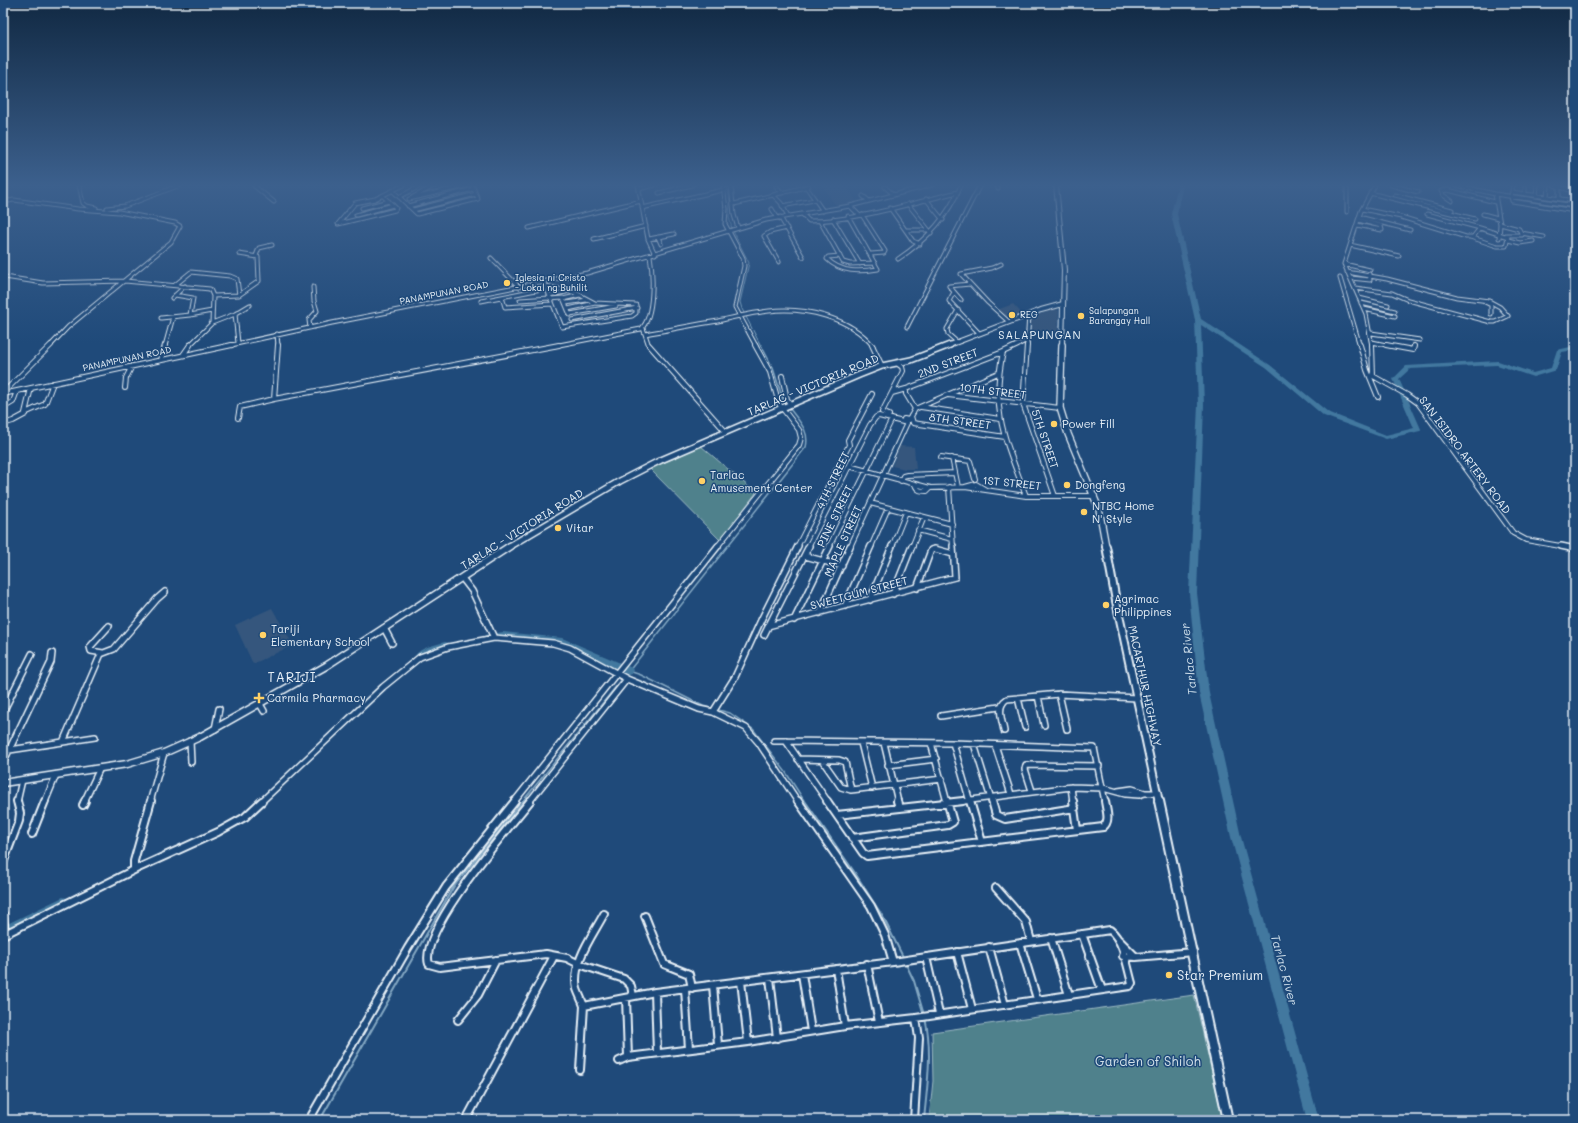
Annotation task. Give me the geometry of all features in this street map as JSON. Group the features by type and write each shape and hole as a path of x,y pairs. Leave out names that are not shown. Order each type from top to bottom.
{"highway":[{"name":"MACARTHUR HIGHWAY","path":"1061,237 1064,270 1060,408 1064,424 1095,496 1099,509 1115,596 1164,827 1193,952 1228,1120"}],"main road":[{"name":"TARLAC - VICTORIA ROAD","path":"3,783 127,764 164,753 215,729 326,666 512,545 620,481 661,460 882,366 898,364 1009,322 1063,304"}],"street":[{"path":"3,394 68,327 171,242 173,237"},
{"path":"594,239 600,237"},
{"path":"655,254 649,239 656,237"},
{"path":"658,237 661,244"},
{"name":"PANAMPUNAN ROAD","path":"3,394 277,334 599,270 709,237"},
{"path":"628,1057 631,986 624,979 579,964 567,958 554,956 540,955 440,967 429,964 427,958 436,930 464,884 622,676 800,446 801,438 799,430 782,408 775,393 770,372 743,316 736,310 735,304 744,271 744,263 735,237"},
{"path":"765,237 779,262"},
{"path":"792,237 803,257"},
{"path":"829,237 845,263 876,263"},
{"path":"844,237 860,264"},
{"path":"840,256 827,259 831,264 850,271 878,269 861,237"},
{"path":"871,254 884,253 885,251 875,237"},
{"path":"911,237 913,241 920,244"},
{"path":"898,259 927,237"},
{"path":"907,328 954,237"},
{"path":"1352,237 1344,264 1364,309 1371,333 1371,376"},
{"path":"1471,237 1500,246 1506,246 1508,240 1520,243 1533,241"},
{"path":"256,256 259,248 272,244"},
{"path":"1350,246 1390,256 1399,256"},
{"path":"239,254 256,256"},
{"path":"238,418 240,407 274,399 643,328 648,322 651,291 650,255"},
{"path":"213,296 239,295 260,279 259,259 256,256"},
{"path":"491,258 519,287"},
{"path":"1001,264 992,268 962,274 988,303 1009,322"},
{"path":"1344,264 1454,296 1470,296 1480,299 1496,305 1506,312 1508,316 1495,322 1491,322 1408,300 1392,293 1355,288"},
{"path":"174,285 190,272 230,276 237,279 239,295"},
{"path":"1347,272 1369,272"},
{"path":"1351,278 1370,280 1369,272"},
{"path":"5,277 50,283 125,281 210,289 213,296 212,323"},
{"path":"1340,278 1378,397"},
{"path":"544,282 562,327 634,315 637,308"},
{"path":"961,300 949,286 970,284"},
{"path":"185,286 173,297 193,299 190,315"},
{"path":"310,328 309,320 317,312 314,301 313,287"},
{"path":"481,301 510,296 546,287 580,295 595,303"},
{"path":"508,289 510,296"},
{"path":"549,297 570,292"},
{"path":"954,292 949,301 979,333"},
{"path":"518,294 521,306"},
{"path":"563,299 580,295"},
{"path":"502,297 505,307 552,304"},
{"path":"520,300 560,297 566,303 574,325"},
{"path":"1359,298 1388,305"},
{"path":"1480,299 1491,305 1491,314"},
{"path":"566,303 588,300"},
{"path":"568,309 595,303 636,305 637,308"},
{"path":"1361,303 1395,311"},
{"path":"570,314 626,304"},
{"path":"183,355 186,349 212,323 235,314 250,305"},
{"path":"572,320 637,308"},
{"path":"1364,309 1395,316"},
{"path":"645,334 782,310 812,313 836,320 854,329 875,348 882,366"},
{"path":"958,310 947,329 948,334 958,342"},
{"path":"161,318 212,311"},
{"path":"235,314 238,343"},
{"name":"5TH STREET","path":"1029,315 1023,404 1055,496"},
{"path":"161,360 173,317"},
{"path":"643,328 648,344 726,432"},
{"path":"1371,333 1420,340"},
{"path":"274,399 278,351 277,334"},
{"name":"2ND STREET","path":"892,393 1003,352 1027,340"},
{"path":"1372,342 1413,350 1414,346"},
{"path":"1003,352 998,373 998,402 1000,419 1026,496"},
{"path":"898,364 902,367 903,371 882,412 909,420"},
{"path":"125,388 126,378 132,366"},
{"path":"883,476 914,409 998,373"},
{"path":"782,376 787,399 790,404"},
{"name":"SAN ISIDRO ARTERY ROAD","path":"1371,376 1407,395 1418,403 1513,533 1526,540 1575,549"},
{"path":"3,424 13,421 46,402 53,383"},
{"path":"26,414 24,412 31,388"},
{"path":"906,389 906,394 914,409"},
{"path":"3,408 10,406 13,403 17,391"},
{"path":"713,712 735,677 762,618 849,445 848,440 872,394"},
{"name":"10TH STREET","path":"948,395 1060,408"},
{"path":"920,406 1000,419"},
{"name":"4TH STREET","path":"764,635 870,424 876,417 879,416 892,419"},
{"path":"892,419 909,420"},
{"name":"PINE STREET","path":"794,620 892,419"},
{"name":"8TH STREET","path":"909,420 913,424 1005,437"},
{"path":"941,457 970,461 975,479"},
{"path":"952,458 958,487"},
{"path":"850,466 867,472 915,484 916,488 920,491 930,488 965,487 972,484 980,485 986,490"},
{"path":"901,480 903,476 907,475 955,473"},
{"name":"MAPLE STREET","path":"820,613 883,476"},
{"path":"917,588 933,549 953,554 949,487"},
{"name":"1ST STREET","path":"965,487 1026,496 1095,496"},
{"path":"870,503 952,524"},
{"path":"845,606 888,508"},
{"path":"870,600 906,512"},
{"path":"893,594 924,517"},
{"path":"918,530 952,539"},
{"name":"SWEETGUM STREET","path":"768,626 955,577 953,554"},
{"path":"805,556 842,566"},
{"path":"462,578 472,591 494,638"},
{"path":"109,626 90,647 91,651 103,653 114,649 157,599 165,592"},
{"path":"384,628 392,643"},
{"path":"3,914 4,932 134,869 218,832 245,817 383,688 420,657 448,647 494,638 529,640 562,645 590,658 622,676 698,708 713,712 746,728 759,744 871,906 885,935 893,962"},
{"path":"63,742 100,656 103,653"},
{"path":"3,712 32,654"},
{"path":"3,763 51,662 52,654"},
{"path":"309,1120 408,948 446,886 622,676"},
{"path":"1059,694 1067,729"},
{"path":"1004,731 999,707 1003,701 1059,694 1137,698"},
{"path":"1038,696 1044,726"},
{"path":"1018,698 1024,727"},
{"path":"260,704 264,712"},
{"path":"941,716 999,707"},
{"path":"215,729 219,709"},
{"path":"3,751 95,737"},
{"path":"190,741 191,762"},
{"path":"774,741 786,741 862,743 954,743 1094,748 1099,766 1108,820 1107,824 1103,827 867,856 863,854 786,741"},
{"path":"862,743 872,788"},
{"path":"884,743 888,766 899,808"},
{"path":"852,838 948,825 953,822 931,743"},
{"path":"954,743 982,842"},
{"path":"974,744 996,815 1005,818 1074,808"},
{"path":"994,744 1011,794"},
{"path":"134,869 134,861 164,753"},
{"path":"798,759 844,762 851,790"},
{"path":"888,766 936,759"},
{"path":"822,760 841,788 851,790 942,779"},
{"path":"1032,791 1025,769 1026,765 1099,766"},
{"path":"83,805 100,768"},
{"path":"32,834 56,774"},
{"path":"3,863 8,845 20,821 20,813 17,802 22,780"},
{"path":"837,815 970,800 1071,786 1102,788 1133,795 1139,795 1145,792 1158,793"},
{"path":"1071,786 1077,830"},
{"path":"996,888 1026,922 1031,941"},
{"path":"580,1070 584,1006 577,988 576,977 579,964 604,914"},
{"path":"645,916 648,929 656,942 664,964 689,974 689,1049"},
{"path":"584,1006 655,992 802,974 867,964 893,962 1110,930 1114,931 1118,939 1131,985 916,1018 844,1026 777,1038 628,1057 619,1061"},
{"path":"1082,934 1102,990"},
{"path":"1051,938 1069,995"},
{"path":"1118,939 1136,957"},
{"path":"1020,943 1038,999"},
{"path":"989,947 1005,1005"},
{"path":"957,952 972,1009"},
{"path":"1123,956 1136,957 1193,952"},
{"path":"466,1120 554,956"},
{"path":"926,957 938,1014"},
{"path":"458,1020 478,995 496,960"},
{"path":"867,964 879,1022"},
{"path":"836,969 844,1026"},
{"path":"802,974 811,1031"},
{"path":"770,978 777,1038"},
{"path":"742,981 748,1042"},
{"path":"714,985 718,1046"},
{"path":"655,992 657,1053"},
{"path":"914,1120 919,1038 916,1018"}],"shaded area":[{"path":"1013,304 1024,316 1008,321 997,310"},
{"path":"1054,309 1059,310 1058,333 1031,330 1031,317"},
{"path":"900,446 914,447 916,469 905,469 892,466"},
{"name":"Tariji Elementary School","path":"272,608 293,645 253,664 235,625"}],"green space":[{"name":"Tarlac Amusement Center","path":"701,446 756,493 720,540 650,469"},
{"name":"Garden of Shiloh","path":"1194,995 1223,1120 929,1120 933,1081 932,1032"}],"waterway":[{"path":"736,237 749,263 740,302 742,309 761,346"},
{"name":"Tarlac River","path":"1179,237 1198,320"},
{"path":"1198,320 1268,366 1326,414 1386,437 1418,429 1396,379 1408,367 1498,363 1533,375 1554,369 1559,351 1575,348"},
{"name":"Tarlac River","path":"1198,320 1201,405 1193,593 1204,693 1236,837 1313,1120"},
{"path":"761,345 773,368 784,403"},
{"path":"625,676 806,447 807,441 803,426 790,409"},
{"path":"488,637 503,635 562,642 629,671"},
{"path":"419,656 430,650 445,646"},
{"path":"629,671 641,675 703,706 730,713 753,729 785,771 805,802"},
{"path":"522,802 623,678"},
{"path":"320,1120 454,886 523,801"},
{"path":"805,801 855,873 883,917 904,959"},
{"path":"4,931 63,902"},
{"path":"905,962 914,981 924,1015"},
{"path":"924,1120 929,1056 929,1044 925,1018"}],"place":[{"name":"Iglesia ni Cristo - Lokal ng Buhilit","path":"507,283"},
{"name":"REG","path":"1012,315"},
{"name":"Salapungan Barangay Hall","path":"1081,316"},
{"name":"Power Fill","path":"1054,424"},
{"name":"Tarlac Amusement Center","path":"702,481"},
{"name":"Dongfeng","path":"1067,485"},
{"name":"NTBC Home N' Style","path":"1084,512"},
{"name":"Vitar","path":"558,528"},
{"name":"Agrimac Philippines","path":"1106,605"},
{"name":"Tariji Elementary School","path":"263,635"},
{"name":"Carmila Pharmacy","path":"259,698"},
{"name":"Star Premium","path":"1169,975"}],"district":[{"name":"SALAPUNGAN","path":"1040,335"},
{"name":"TARIJI","path":"292,677"}]}
